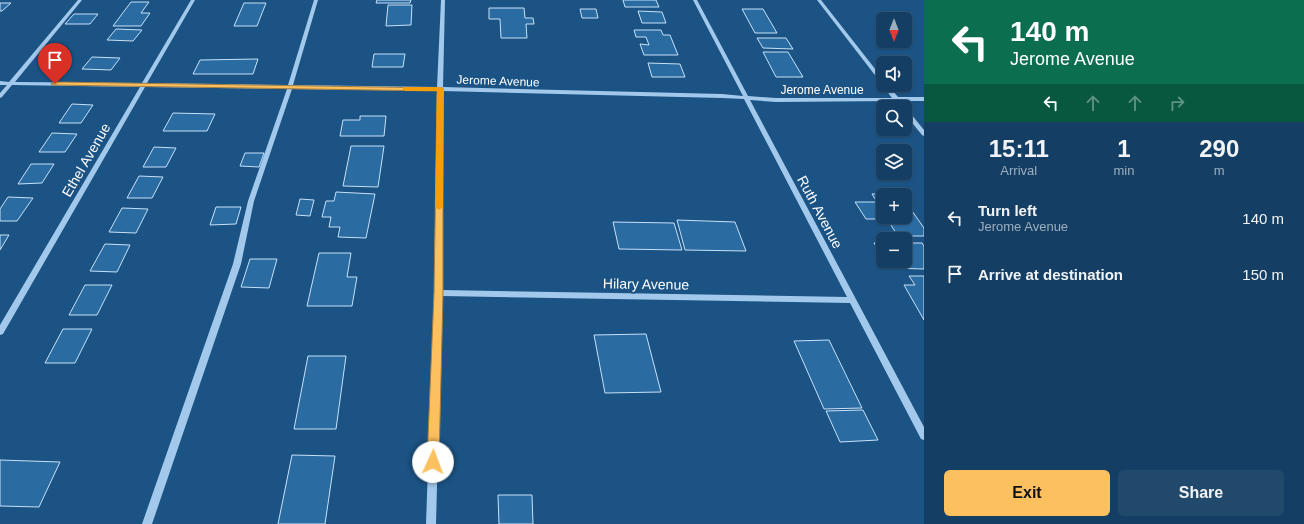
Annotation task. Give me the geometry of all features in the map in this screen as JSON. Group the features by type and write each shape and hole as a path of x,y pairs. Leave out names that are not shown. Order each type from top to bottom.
{"street":[{"path":"0,96 80,0"},
{"name":"Ethel Avenue","path":"0,332 193,0"},
{"path":"147,524 237,264 251,201 290,87 316,0"},
{"path":"431,524 438,293 440,89 443,0"},
{"name":"Ruth Avenue","path":"695,0 924,436"},
{"path":"819,0 876,73"},
{"name":"Jerome Avenue","path":"0,83 440,89 776,100 924,99"},
{"path":"890,92 896,99"},
{"path":"912,119 924,134"},
{"name":"Hilary Avenue","path":"438,293 852,300"}],"building":[{"path":"377,0 411,0 410,3 376,3"},
{"path":"623,0 656,0 659,7 625,7"},
{"path":"131,2 149,2 141,13 150,13 141,26 113,26"},
{"path":"0,3 11,3 0,11"},
{"path":"244,3 266,3 257,26 234,26"},
{"path":"388,5 412,5 411,25 386,26"},
{"path":"489,8 524,8 525,18 533,18 534,24 526,24 527,38 501,38 500,19 489,19"},
{"path":"580,9 596,9 598,18 582,18"},
{"path":"742,9 763,9 777,33 755,33"},
{"path":"638,11 662,12 666,23 642,23"},
{"path":"74,14 98,14 90,24 65,24"},
{"path":"116,29 142,30 133,41 107,40"},
{"path":"634,30 661,30 663,35 670,35 678,55 644,55 640,44 649,45 646,37 636,37"},
{"path":"757,38 786,38 793,49 763,48"},
{"path":"763,52 788,52 803,77 776,77"},
{"path":"374,54 405,54 403,67 372,67"},
{"path":"92,57 120,58 111,70 82,69"},
{"path":"258,59 253,74 193,74 200,60"},
{"path":"648,63 680,64 685,77 652,77"},
{"path":"72,104 93,105 81,123 59,123"},
{"path":"173,113 215,114 207,131 163,131"},
{"path":"360,116 386,116 384,136 340,136 343,120 360,120"},
{"path":"52,133 77,134 65,152 39,152"},
{"path":"351,146 384,146 378,187 343,186"},
{"path":"154,147 176,148 166,167 143,167"},
{"path":"245,153 264,153 259,167 240,166"},
{"path":"31,164 54,164 42,183 18,184"},
{"path":"139,176 163,177 152,198 127,198"},
{"path":"336,192 375,194 366,238 338,237 340,227 329,227 331,217 322,217 326,201 334,201"},
{"path":"872,194 876,194 876,200"},
{"path":"8,197 33,198 17,221 0,221 0,209"},
{"path":"300,199 314,200 310,216 296,215"},
{"path":"855,202 876,202 876,219 866,219"},
{"path":"216,207 241,207 236,224 210,225"},
{"path":"122,208 148,209 136,233 109,232"},
{"path":"912,211 924,228 924,236 912,236 912,232 895,232 890,224 912,224"},
{"path":"677,220 735,222 746,251 685,250"},
{"path":"613,222 674,223 682,250 619,249"},
{"path":"0,235 9,235 0,250"},
{"path":"912,243 922,243 924,246 924,269 889,268 912,268"},
{"path":"105,244 130,245 117,272 90,271"},
{"path":"319,253 351,253 347,277 357,277 352,306 307,306"},
{"path":"250,259 277,259 269,288 241,287"},
{"path":"909,276 924,276 924,320 904,285 915,285"},
{"path":"85,285 112,285 97,315 69,315"},
{"path":"63,329 92,329 75,363 45,363"},
{"path":"646,334 661,392 605,393 594,335"},
{"path":"829,340 862,408 824,409 794,341"},
{"path":"308,356 346,356 336,429 294,429"},
{"path":"863,410 878,440 840,442 826,411"},
{"path":"292,455 335,456 325,524 278,524"},
{"path":"0,460 60,462 39,507 0,506"},
{"path":"498,495 532,495 533,524 499,524"}],"slow traffic":[{"path":"406,89 440,89 439,207"}],"route":[{"path":"55,84 440,89 438,293 433,462"}]}
